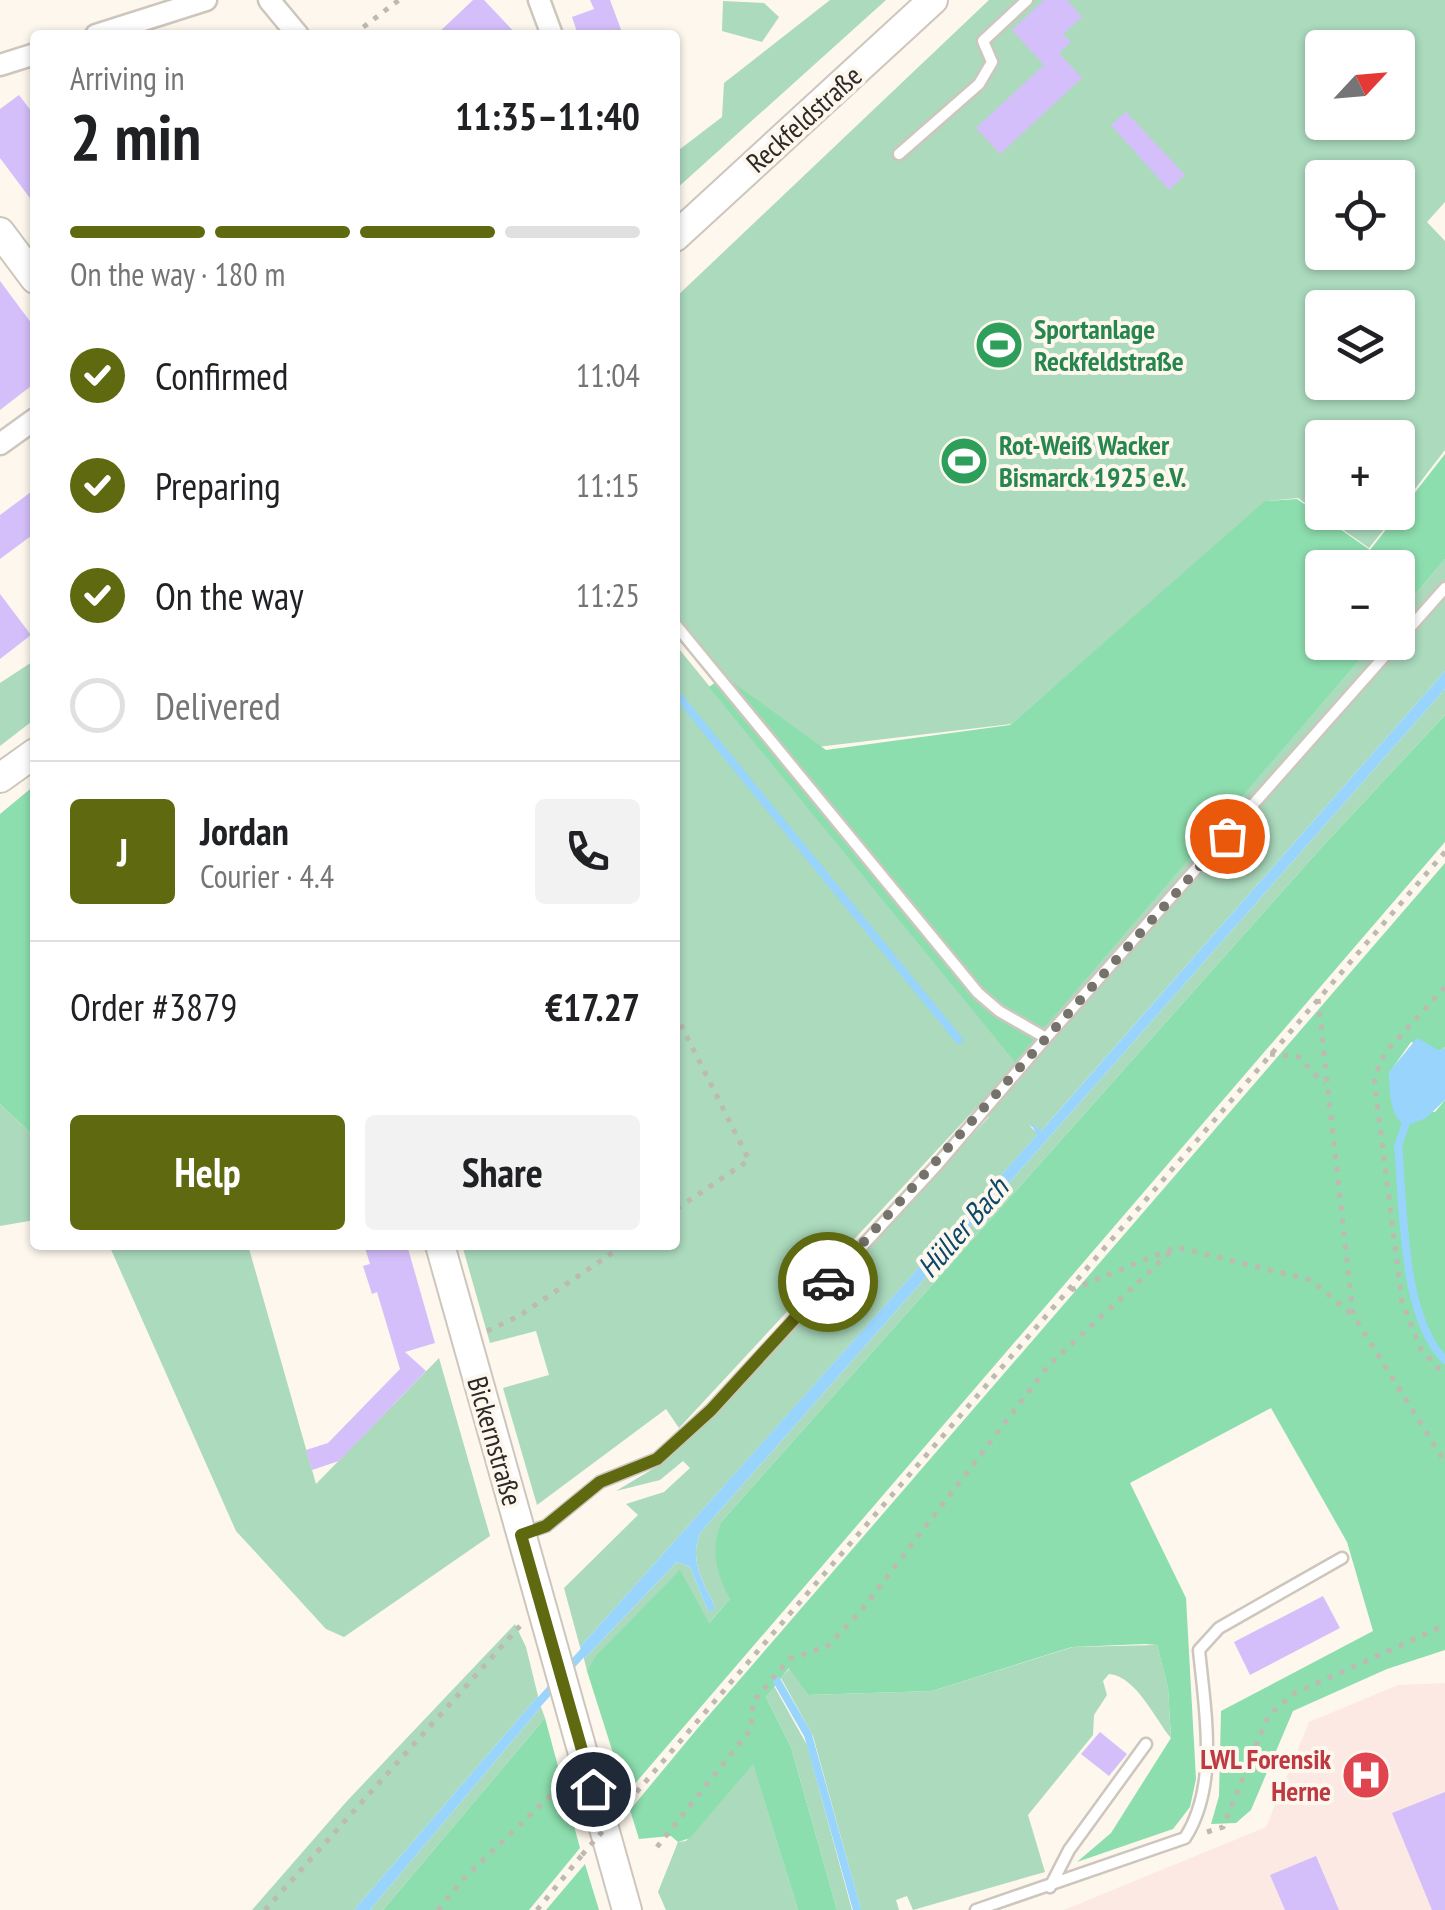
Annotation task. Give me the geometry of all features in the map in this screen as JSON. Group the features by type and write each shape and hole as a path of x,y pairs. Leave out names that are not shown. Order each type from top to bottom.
{"street":[{"path":"112,30 206,0"},
{"path":"269,0 294,30"},
{"path":"539,0 550,30"},
{"name":"Reckfeldstraße","path":"680,232 933,0"},
{"path":"0,65 30,56"},
{"path":"0,232 30,272"},
{"path":"0,444 30,423"},
{"path":"0,778 30,756"},
{"name":"Bickernstraße","path":"441,1250 627,1910"}],"lane":[{"path":"899,154 979,84 992,62 983,41 1028,0"},
{"path":"521,1535 546,1526 600,1482 657,1459 711,1410 937,1165 1445,588"},
{"path":"680,630 978,993 998,1011 1046,1038"},
{"path":"976,1910 1185,1838 1201,1813 1207,1731 1199,1650 1219,1628 1342,1558"},
{"path":"1050,1887 1069,1850 1146,1744"}],"path":[{"path":"360,30 399,0"},
{"path":"537,1910 1445,852"},
{"path":"1445,987 1380,1060 1374,1078 1402,1302 1421,1349 1445,1376"},
{"path":"1318,998 1353,1316"},
{"path":"680,1023 749,1160 680,1207"},
{"path":"1270,1054 1299,1057 1327,1092"},
{"path":"1068,1291 1176,1248 1311,1280 1353,1316 1445,1462"},
{"path":"657,1847 752,1729 753,1702 789,1659 828,1646 861,1611 1049,1365 1176,1248"},
{"path":"467,1340 519,1316 617,1250"},
{"path":"265,1910 544,1620"},
{"path":"1185,1838 1223,1827 1268,1716 1293,1694 1445,1625"},
{"path":"438,1910 464,1878 558,1786 587,1768"}],"shaded area":[{"name":"LWL Forensik Herne","path":"1445,1683 1445,1910 1064,1910 1266,1827 1309,1722 1398,1685"}],"green space":[{"path":"830,0 886,0 680,185 680,149 722,117 724,83"},
{"name":"Sportanlage Reckfeldstraße","path":"989,0 1445,0 1445,202 1427,222 1445,241 1445,450 1415,489 1415,420 1305,420 1305,503 1298,498 1267,501 1011,724 775,752 680,639 680,293"},
{"path":"723,1 764,3 779,17 762,42 722,31"},
{"path":"1445,454 1445,559 1415,595 1415,550 1370,550 1386,530 1415,530 1415,492"},
{"path":"1297,499 1305,505 1305,530 1341,530 1370,550 1305,550 1305,660 1359,660 1015,1062 709,687 724,676 826,750 1010,725 1265,501"},
{"name":"Sportanlage Reckfeldstraße","path":"1343,530 1383,530 1369,548"},
{"path":"1445,559 1445,671 1040,1132 1029,1125 1038,1134 580,1647 564,1588 638,1515 626,1504 664,1492 690,1468 683,1461 660,1480 616,1491 656,1467 705,1425 989,1117 976,1108 679,1428 666,1409 537,1505 503,1388 549,1375 536,1331 490,1343 463,1250 680,1250 680,650 1015,1061 1359,660 1415,660 1415,595"},
{"path":"30,663 30,723 0,746 0,683"},
{"path":"1445,689 1445,715 1321,848 722,1521 730,1599 708,1624 680,1571 587,1671 584,1659 677,1562 690,1567 708,1611 715,1606 697,1561 701,1532"},
{"path":"1445,715 1445,842 626,1794 587,1671 596,1656 680,1570 709,1623 730,1599 716,1561 722,1521 1321,848"},
{"path":"30,789 30,1132 0,1104 0,814"},
{"path":"1445,863 1445,1047 1440,1051 1411,1042 1389,1073 1393,1107 1435,1112 1445,1100 1445,1650 1387,1669 1293,1711 1251,1810 1236,1823 1211,1824 1219,1796 1221,1711 1373,1631 1347,1542 1271,1408 1130,1483 1186,1598 1196,1779 1190,1807 1173,1829 1077,1862 1111,1833 1171,1738 1168,1688 1157,1645 1145,1644 1072,1647 932,1691 808,1695 789,1668 766,1697 791,1747 837,1910 798,1910 753,1764 690,1838 678,1842 671,1836 639,1839 630,1810"},
{"path":"0,1104 30,1132 30,1221 0,1226"},
{"path":"111,1250 249,1250 316,1484 439,1358 490,1536 344,1637 326,1629 236,1531"},
{"path":"515,1624 526,1647 538,1696 354,1910 252,1910 347,1801"},
{"path":"1157,1645 1168,1688 1171,1738 1136,1690 1109,1674 1103,1681 1107,1695 1094,1715 1093,1735 1028,1815 1045,1872 913,1910 907,1896 896,1900 899,1910 861,1910 813,1736 781,1678 790,1668 808,1695 932,1691 1073,1647"},
{"path":"774,1686 807,1745 852,1910 837,1910 791,1747 766,1697"},
{"path":"541,1707 545,1718 383,1910 370,1910"},
{"path":"545,1718 580,1848 529,1910 383,1910"},
{"path":"753,1763 798,1910 666,1910 658,1892 678,1842 686,1841"},
{"path":"585,1864 599,1910 546,1910"}],"water":[{"path":"1445,671 1445,689 701,1532 697,1561 715,1606 713,1610 708,1611 690,1567 677,1562 584,1659 580,1647 1037,1135 1030,1122 1041,1131"},
{"path":"1417,1038 1440,1051 1445,1047 1445,1100 1426,1118 1405,1126 1393,1109 1389,1072"},
{"path":"538,1696 541,1707 370,1910 354,1910"}],"building":[{"path":"473,0 484,0 512,30 441,30"},
{"path":"590,0 610,0 621,30 576,30 572,17 594,9"},
{"path":"1044,0 1067,0 1082,17 1063,34 1071,42 1059,53 1082,78 1000,154 976,128 1044,65 1012,30"},
{"path":"19,95 30,109 30,198 0,158 0,109"},
{"path":"1126,112 1185,175 1169,190 1111,125"},
{"path":"0,281 30,321 30,387 0,410"},
{"path":"30,493 30,537 0,559 0,515"},
{"path":"0,594 30,636 0,659"},
{"path":"366,1250 408,1250 435,1343 405,1352 426,1371 339,1461 312,1470 306,1450 328,1443 400,1369 377,1292 372,1294 363,1266 370,1264"},
{"path":"1323,1596 1340,1628 1250,1675 1234,1642"},
{"path":"1100,1732 1127,1754 1109,1776 1081,1754"},
{"path":"1445,1792 1445,1910 1432,1910 1392,1813"},
{"path":"1316,1856 1339,1910 1285,1910 1270,1875"}],"waterway":[{"path":"680,698 959,1040"},
{"path":"1405,1126 1398,1146 1412,1289 1431,1341 1445,1360"},
{"name":"Hüller Bach","path":"566,1671 587,1648"},
{"path":"777,1681 808,1735 857,1910"},
{"name":"Hüller Bach","path":"533,1709 557,1682"}],"way so far":[{"path":"828,1282 937,1165 1227,836"}],"place":[{"name":"Sportanlage Reckfeldstraße","path":"999,345"},
{"name":"Rot-Weiß Wacker Bismarck 1925 e.V.","path":"964,461"},
{"name":"LWL Forensik Herne","path":"1366,1775"}],"route":[{"path":"593,1789 521,1535 546,1526 600,1482 638,1470 657,1459 711,1410 828,1282"}]}
